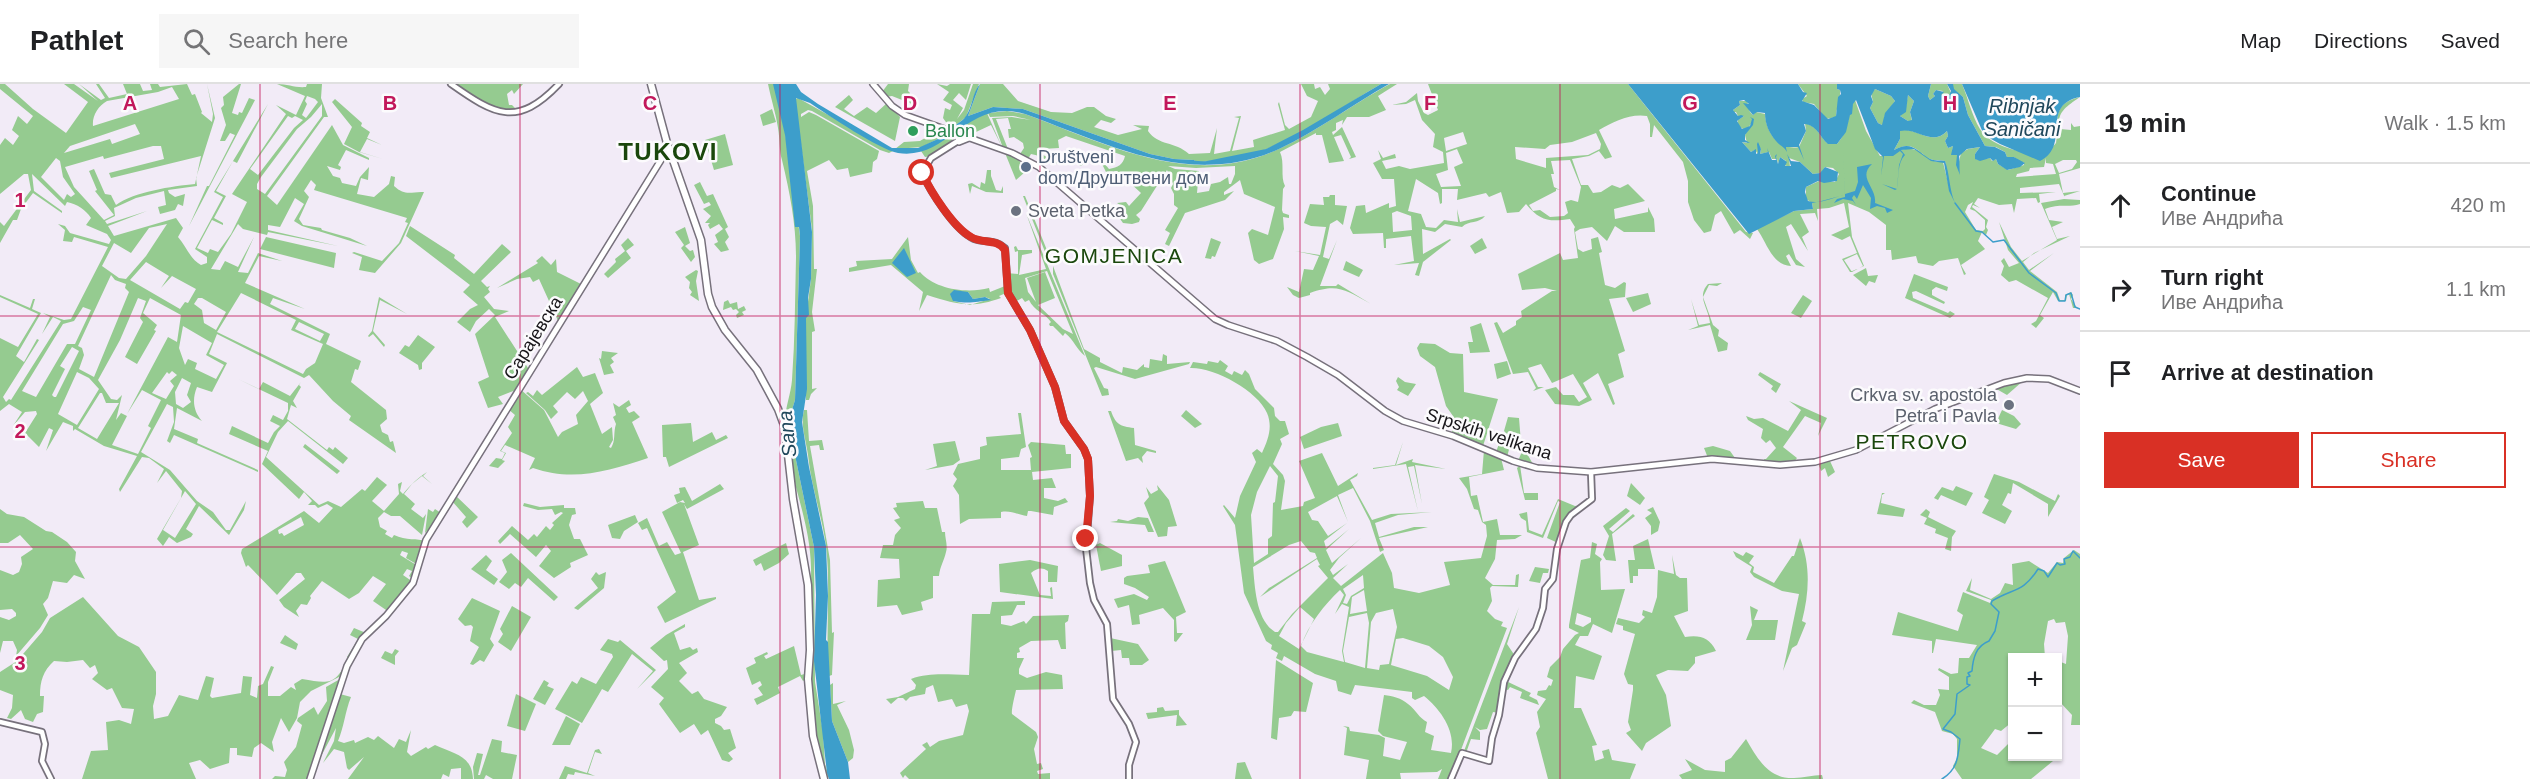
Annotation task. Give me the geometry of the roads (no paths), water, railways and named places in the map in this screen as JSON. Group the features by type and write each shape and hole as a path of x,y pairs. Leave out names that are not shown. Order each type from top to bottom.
{"main road":[{"path":"651,84 667,151 701,240 708,294 712,307 725,330 757,370 778,409 784,428 809,597 808,679 813,736 824,779"},
{"name":"Srpskih velikana","path":"873,84 900,112 1024,158 1047,173 1211,316 1228,325 1277,341 1307,357 1338,375 1390,414 1410,424 1464,440 1524,465 1563,472 1591,472 1706,460 1780,465 1815,462 1856,450 1935,409 2004,382 2027,378 2049,379 2080,391"},
{"path":"957,143 960,135"},
{"path":"957,143 970,138"},
{"name":"Сарајевска","path":"310,779 349,661 362,639 386,616 413,583 426,540 667,151"}],"street":[{"path":"451,84 490,109 513,113 539,102 559,84"},
{"path":"957,143 928,160 923,168 923,175 935,197 967,234 978,240 999,243 1005,248 1008,293 1030,330 1055,387 1064,421 1084,449 1088,459 1090,496 1086,548 1090,583 1094,600 1107,624 1113,699 1129,724 1136,742 1129,765 1129,779"},
{"path":"1451,779 1462,753 1489,761 1504,684 1515,658 1536,629 1543,608 1545,589 1553,579 1558,547 1567,520 1592,498 1591,472"},
{"path":"0,722 42,733 45,744 42,761 51,779"}],"water":[{"path":"773,84 796,84 801,92 818,104 892,148 918,148 949,134 952,128 966,116 980,84 968,116 993,107 1023,109 1150,154 1194,160 1197,163 1266,149 1381,84 1389,84 1279,149 1246,160 1214,165 1150,158 1087,138 1025,114 1005,111 987,114 972,121 931,148 916,153 898,153 879,146 810,103 796,98 812,232 809,315 806,318 807,389 802,422 826,546 828,596 826,640 828,642 832,721 848,762 850,779 829,779 827,773 814,661 816,595 814,547 796,460 794,423 792,424 791,413 795,400 800,236 799,227 795,227 785,135"},
{"name":"Ribnjak Saničani","path":"1628,84 1798,84 1803,92 1807,93 1802,101 1814,105 1828,119 1836,116 1838,97 1841,94 1837,89 1837,84 1931,84 1928,96 1930,100 1935,96 1933,94 1936,90 1944,92 1941,95 1949,96 1951,91 1947,84 1953,84 1954,89 1963,97 1968,115 1985,146 1995,147 2005,152 2007,157 2014,157 2025,163 2020,167 2007,170 1998,164 1996,159 1980,161 1975,159 1975,154 1980,147 1967,149 1959,156 1960,175 1956,165 1957,155 1951,155 1953,146 1948,148 1945,141 1948,136 1947,131 1936,137 1930,137 1900,131 1900,139 1894,150 1910,146 1930,159 1945,161 1955,203 1949,191 1944,163 1931,161 1914,149 1901,150 1905,155 1899,166 1897,189 1899,165 1903,154 1900,151 1893,156 1884,156 1881,176 1883,157 1875,149 1856,100 1846,132 1837,144 1828,144 1815,129 1804,124 1806,131 1799,145 1804,160 1798,147 1786,147 1787,152 1771,135 1765,113 1757,112 1753,115 1743,103 1749,104 1744,100 1739,101 1740,105 1733,110 1738,116 1744,116 1737,121 1742,129 1750,126 1752,119 1750,117 1754,119 1753,125 1745,135 1745,140 1750,143 1742,142 1751,152 1756,149 1756,154 1758,153 1758,142 1761,149 1760,154 1768,152 1767,148 1772,160 1776,160 1777,154 1778,164 1780,157 1787,162 1785,166 1791,166 1787,154 1791,161 1800,162 1813,174 1820,173 1825,167 1838,172 1837,181 1824,183 1818,181 1806,187 1808,201 1817,202 1812,203 1813,209 1794,211 1749,234","holes":["1875,89 1891,96 1895,101 1885,113 1882,125 1878,123 1870,108 1873,102 1871,96","1908,95 1914,101 1910,112 1912,120 1908,121 1900,116 1906,112"]},
{"name":"Ribnjak Saničani","path":"1962,84 2080,84 2080,97 2068,101 2061,108 2054,145 2049,154 2040,161 1984,135"},
{"path":"1843,148 1845,194 1855,191 1858,182 1857,167 1872,164 1866,174 1875,203 1893,210 1887,213 1885,208 1877,206 1870,209 1871,198 1863,185 1857,199 1854,195 1852,198 1856,205 1853,201 1843,199 1834,203 1837,199 1845,197"},
{"path":"904,248 916,273 907,277 892,263"},
{"path":"954,290 968,292 973,299 985,297 991,300 968,303 953,301 950,294"}],"waterway":[{"path":"1191,162 1205,163"},
{"path":"1955,203 1976,231 1982,232 1993,242 2004,240 2029,273 2056,293 2059,301 2065,301 2066,295 2071,293 2075,307 2080,309"},
{"path":"1942,779 1954,767 1958,757 1960,739 1943,729 1955,714 1957,694 1970,685 1967,684 1967,677 1972,671 1976,653 1989,641 1995,631 1999,612 1991,604 1992,601 2022,586 2033,577 2038,569 2044,571 2048,577 2057,563 2065,564 2064,559 2070,557 2073,551 2080,558"}],"place":[{"name":"Ballon","path":"913,131"},
{"name":"Društveni dom/Друштвени дом","path":"1026,167"},
{"name":"Sveta Petka","path":"1016,211"},
{"name":"Crkva sv. apostola Petra i Pavla","path":"2009,405"}],"district":[{"name":"TUKOVI","path":"668,152"},
{"name":"GOMJENICA","path":"1114,256"},
{"name":"PETROVO","path":"1912,442"}],"water label":[{"name":"Sana","path":"787,434"}]}
